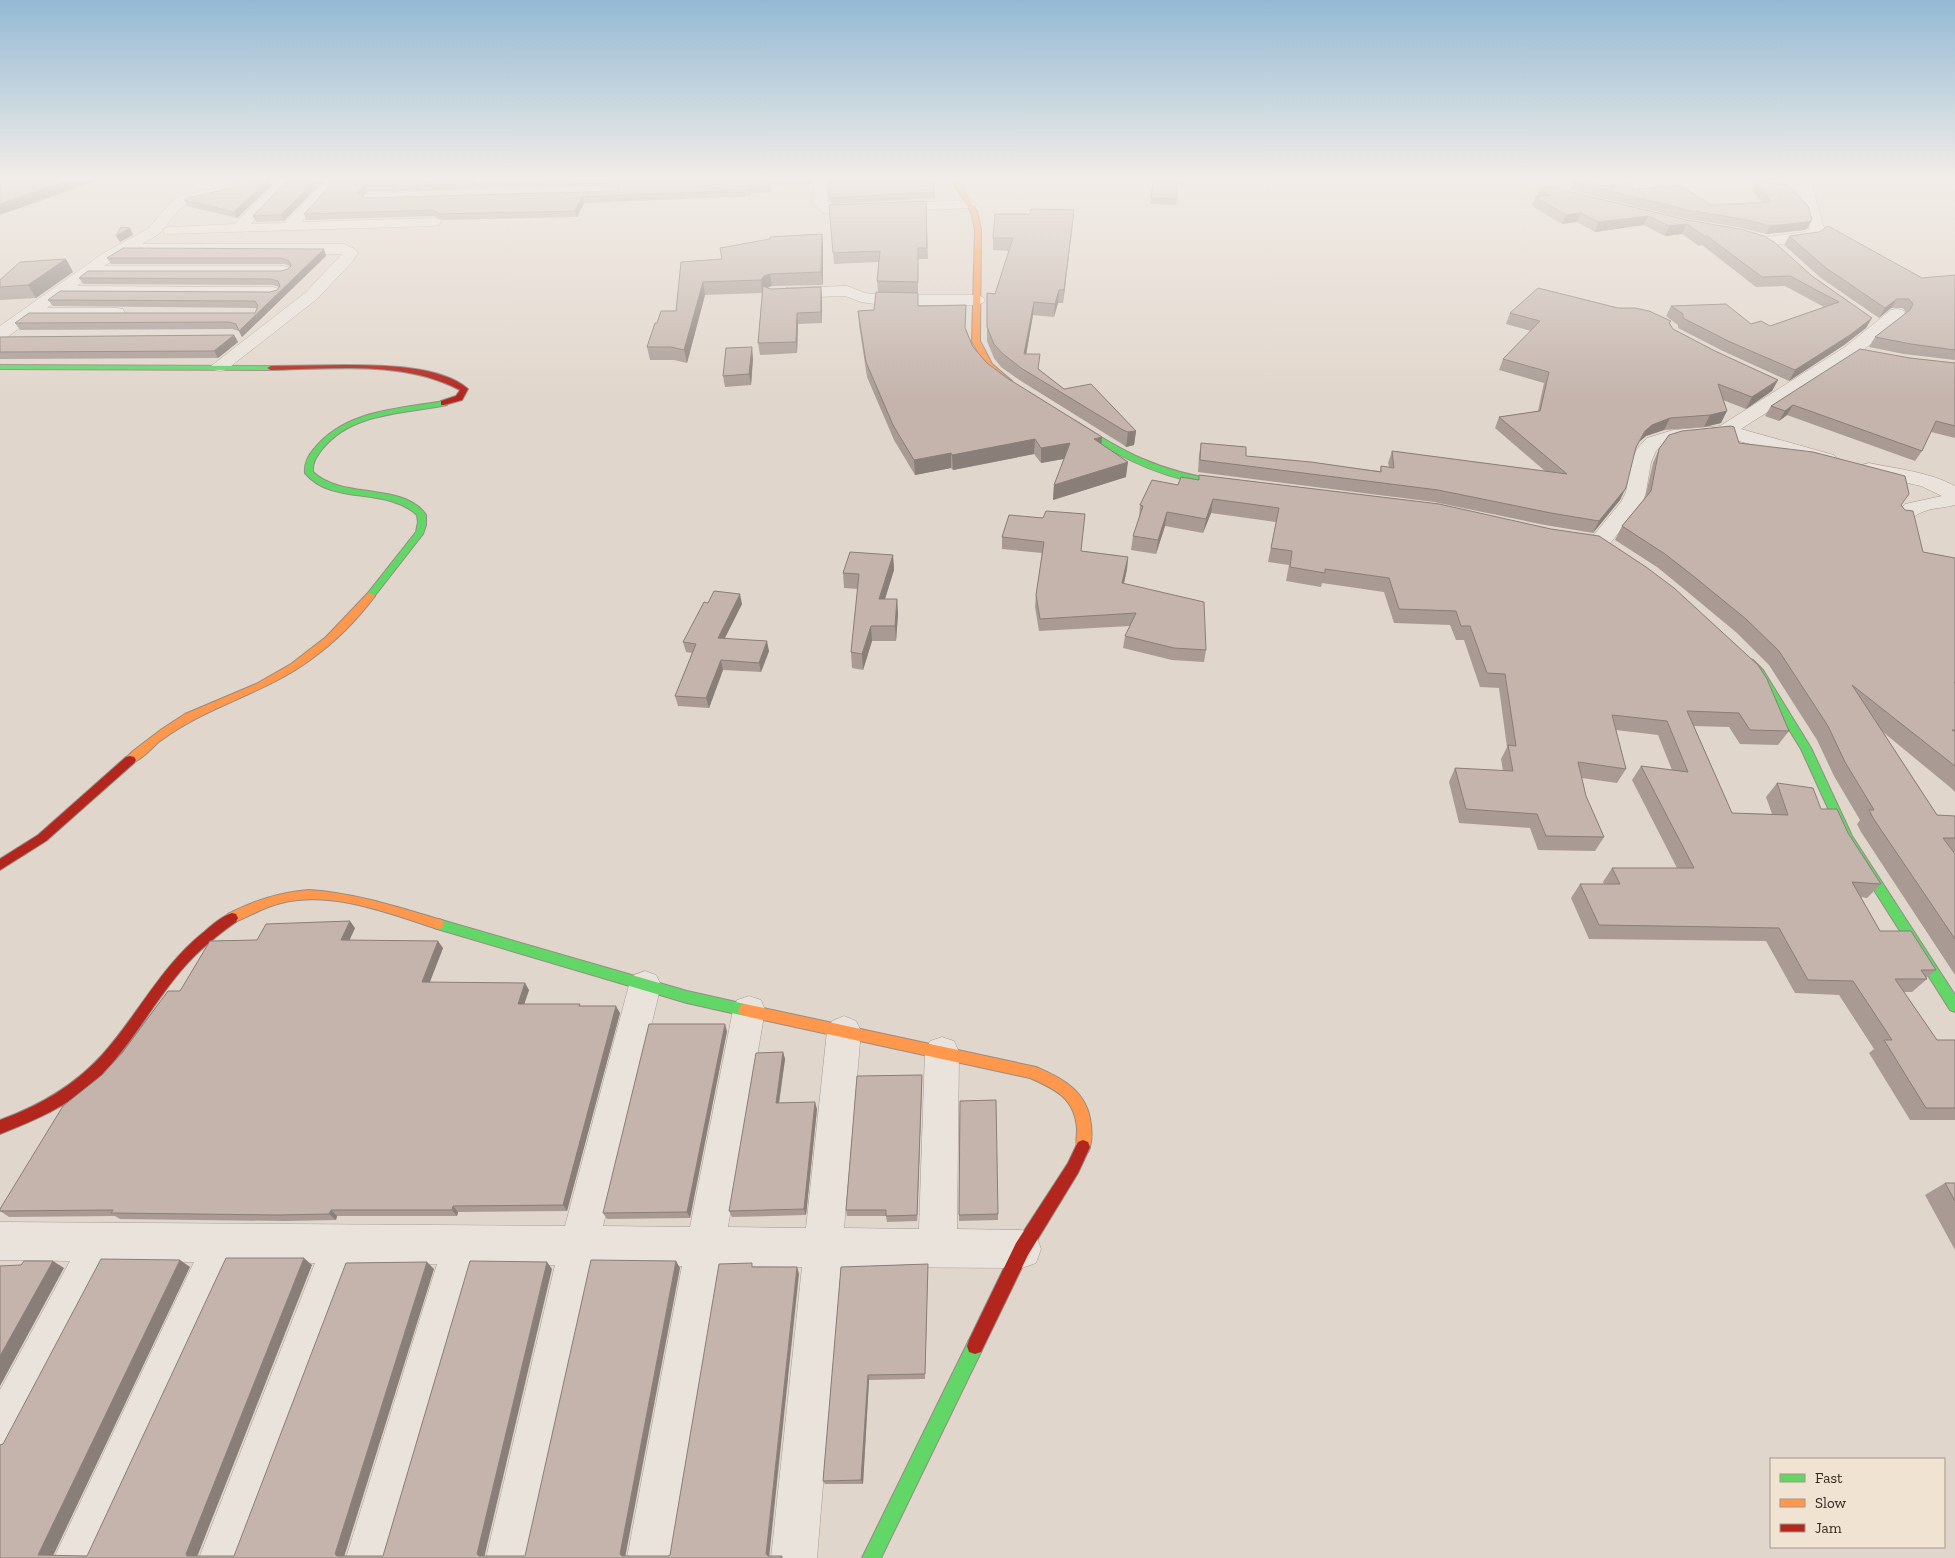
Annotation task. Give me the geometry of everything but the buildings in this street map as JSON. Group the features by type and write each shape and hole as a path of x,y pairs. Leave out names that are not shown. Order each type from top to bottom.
{"street":[{"path":"0,335 116,252"},
{"path":"220,366 311,296 348,258 349,252"},
{"path":"978,252 976,341 979,351 984,362 994,372 1022,392"},
{"path":"87,271 284,271"},
{"path":"60,291 273,292"},
{"path":"772,293 843,291 866,298 881,300 977,300"},
{"path":"29,313 136,314"},
{"path":"1724,431 1851,351 1897,314"},
{"path":"1864,317 1880,328"},
{"path":"0,335 19,337"},
{"path":"1851,351 1869,355"},
{"path":"0,367 220,366 379,368 441,377 458,384 464,389 464,394 452,401 372,417 336,430 313,453 307,467 308,474 313,480 324,486 401,502 415,508 421,514 422,524 420,532 347,626 327,644 281,675 201,711 161,734 31,847 0,864"},
{"path":"1772,382 1790,390"},
{"path":"1064,418 1114,450 1147,467 1194,480 1233,485"},
{"path":"1599,543 1631,504 1636,492 1641,462 1647,450 1654,442 1673,436 1724,431 1848,464 1933,484 1947,489 1955,496 1949,501 1912,508 1907,511 1904,517"},
{"path":"1740,653 1759,672 1792,723 1810,756 1847,838 1955,1006"},
{"path":"0,1127 40,1110 71,1093 93,1074 178,963 201,940 231,918 258,903 292,894 317,892 338,894 512,947 687,997 1030,1072 1057,1082 1076,1098 1085,1122 1083,1146 1073,1168 1022,1249 871,1558"},
{"path":"509,1558 579,1245 645,985"},
{"path":"650,1558 749,1010"},
{"path":"794,1558 844,1031"},
{"path":"938,1248 942,1052"},
{"path":"0,1241 1022,1249"},
{"path":"0,1433 100,1242"},
{"path":"77,1558 223,1243"},
{"path":"222,1558 342,1243"},
{"path":"369,1558 462,1244"}],"traffic: fast":[{"path":"0,367 271,368"},
{"path":"370,596 420,532 422,517 411,505 398,500 347,491 318,481 309,473 310,462 327,438 341,428 374,416 444,403"},
{"path":"1071,422 1107,446 1140,463 1176,475 1219,483"},
{"path":"1749,662 1759,672 1806,748 1847,838 1955,1006"},
{"path":"438,924 687,997 745,1010"},
{"path":"871,1558 975,1346"}],"traffic: slow":[{"path":"978,252 976,341 989,365 1009,383"},
{"path":"130,760 158,737 189,717 259,686 307,658 330,639 370,596"},
{"path":"232,918 258,904 283,897 309,895 335,896 360,901 438,924"},
{"path":"745,1010 1031,1072 1067,1090 1074,1098 1080,1107 1083,1118 1083,1147"}],"traffic: jam":[{"path":"271,368 371,367 423,373 445,379 464,389 459,398 444,403"},
{"path":"0,865 42,838 130,760"},
{"path":"0,1127 52,1104 88,1079 116,1049 170,973 186,955 232,918"},
{"path":"975,1346 1022,1249 1073,1168 1083,1147"}]}
